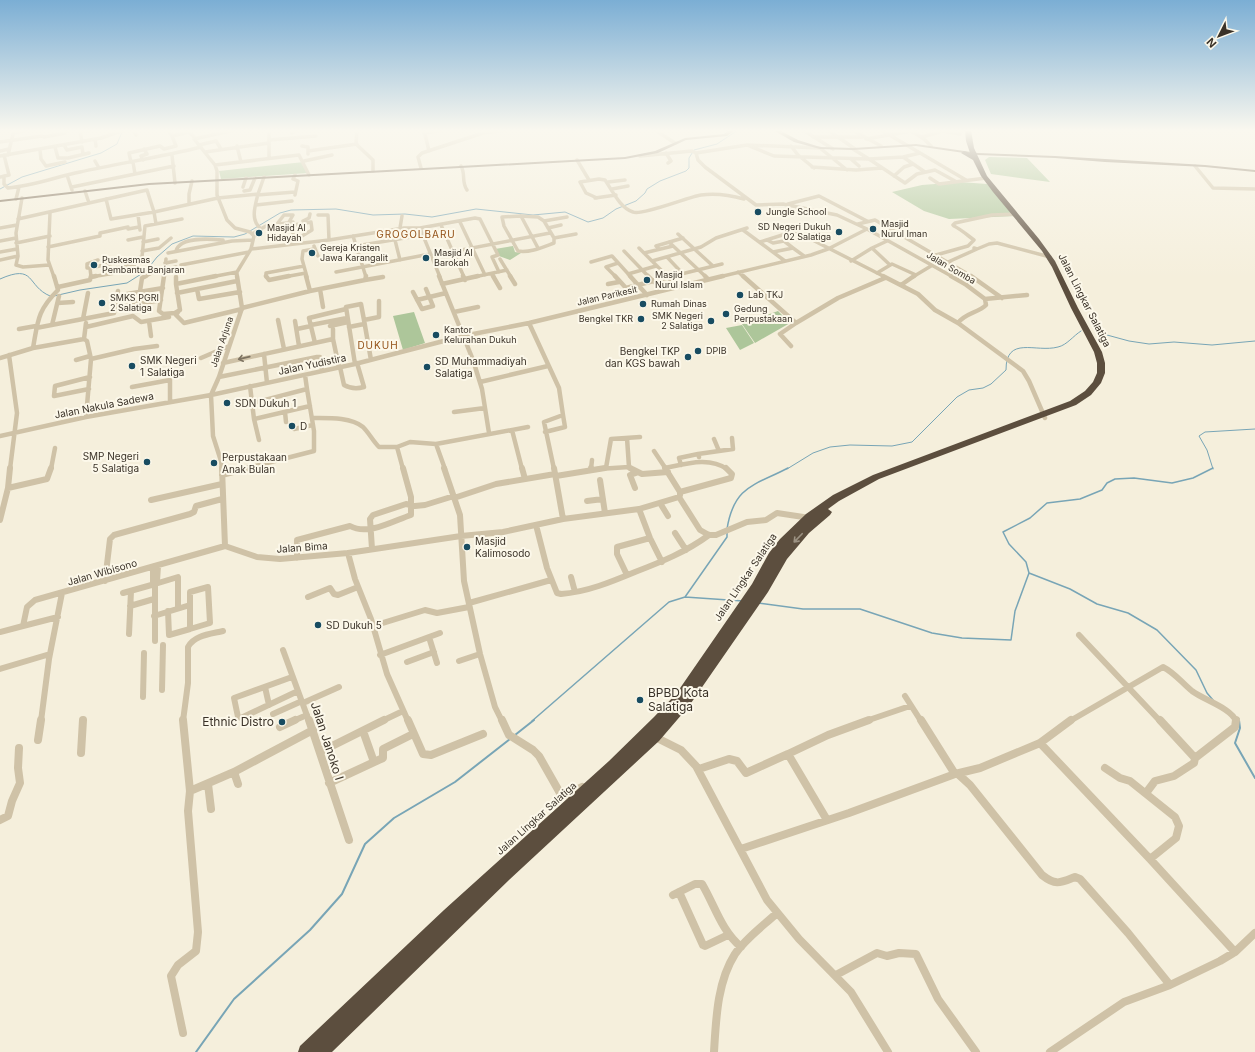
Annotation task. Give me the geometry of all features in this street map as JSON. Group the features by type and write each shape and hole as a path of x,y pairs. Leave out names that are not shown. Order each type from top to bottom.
{"highway":[{"name":"Jalan Lingkar Salatiga","path":"987,179 1056,260 1104,354 1108,367 1108,373 1104,382 1090,399 1061,413 1043,416"},
{"name":"Jalan Lingkar Salatiga","path":"320,1052 635,750 680,698 793,542 812,519 844,500 886,479 1073,403 1084,397 1093,389 1102,372 1099,353 1077,314 1050,257 990,179"},
{"name":"Jalan Lingkar Salatiga","path":"635,750 655,737 685,702 742,612"},
{"name":"Jalan Lingkar Salatiga","path":"306,1052 497,871 610,774"}],"main road":[{"path":"0,201 72,190 85,191 158,182 230,179"}],"street":[{"path":"3,179 5,186 11,188 51,179"},
{"path":"68,179 72,190 115,179"},
{"path":"246,179 244,189 250,190 255,179"},
{"path":"258,228 254,220 258,195 263,179"},
{"path":"106,199 111,219 116,219 218,198 295,194 298,181 293,179"},
{"path":"463,179 463,184 467,190"},
{"path":"601,179 580,182 588,198 616,195"},
{"path":"602,179 608,182 625,180"},
{"path":"719,179 733,187 756,205 786,204 819,196 867,221"},
{"path":"899,179 905,183 910,179"},
{"path":"931,179 938,184 975,179"},
{"path":"951,179 955,182"},
{"path":"1206,179 1213,188 1255,189"},
{"path":"176,284 237,272 250,251 254,236 250,232 236,228 229,223 218,198 217,180"},
{"path":"189,204 189,194 192,181"},
{"path":"608,182 624,206 632,213 638,213 693,196 707,194 744,197"},
{"path":"149,184 147,190 156,224"},
{"path":"612,189 628,186"},
{"path":"19,187 20,213 17,225 16,243 18,256 16,265 18,267 49,265"},
{"path":"18,219 147,190"},
{"path":"85,191 90,203"},
{"path":"256,205 277,201 292,201"},
{"name":"Jalan Somba","path":"786,204 831,213 858,224 965,284 985,299"},
{"path":"168,209 169,220"},
{"path":"14,214 20,213"},
{"path":"33,348 40,313 58,290 49,265 48,247 50,236 50,213"},
{"path":"936,255 970,245 969,244 974,240 965,234 963,230 954,226 954,224 977,218 1016,213"},
{"path":"303,224 302,221 309,218 310,214"},
{"path":"138,215 140,232"},
{"path":"277,224 284,215 293,215 293,244"},
{"path":"292,223 298,215"},
{"path":"318,215 328,215 330,240"},
{"path":"400,228 402,216"},
{"path":"520,216 538,248"},
{"path":"502,217 538,217 544,221 554,238 554,243 519,252 504,226 502,217"},
{"path":"544,221 568,217"},
{"path":"90,268 142,257 145,226 182,219"},
{"path":"181,265 250,251 353,236 358,233 400,228 420,228 479,219 514,284"},
{"path":"858,224 875,220 976,279 1002,298"},
{"path":"250,232 258,228 277,224 303,224 311,222 312,231 294,238"},
{"path":"460,222 485,275"},
{"path":"0,228 17,225"},
{"path":"441,225 464,280"},
{"path":"548,228 561,225"},
{"path":"48,247 100,236 100,233 128,227 128,229 140,227"},
{"path":"420,228 480,382 489,434"},
{"path":"652,261 694,250 716,238 748,228"},
{"name":"Jalan Parikesit","path":"463,336 529,323 804,256 828,249 867,229"},
{"path":"743,230 785,261"},
{"path":"384,231 386,242"},
{"path":"760,242 793,231 918,294 935,309 958,323 1010,360 1027,376 1032,394 1043,416"},
{"path":"809,238 820,231"},
{"path":"336,272 550,233"},
{"path":"554,238 576,234"},
{"path":"678,234 713,266"},
{"path":"322,235 322,241"},
{"path":"356,246 423,235"},
{"path":"16,243 50,236"},
{"path":"353,236 363,266 366,277 365,280"},
{"path":"0,241 16,238"},
{"path":"142,251 159,248 171,238"},
{"path":"644,253 669,242 683,238"},
{"path":"128,240 158,239"},
{"path":"176,251 179,244 197,240 253,240"},
{"path":"395,240 400,260"},
{"path":"767,240 773,243 784,241 804,256"},
{"path":"168,253 232,241"},
{"path":"851,261 887,241"},
{"path":"313,242 314,249 318,256"},
{"path":"669,242 708,279"},
{"path":"948,262 995,243 1050,257"},
{"path":"970,245 977,249"},
{"path":"658,248 673,246"},
{"path":"639,248 678,287"},
{"path":"773,252 793,248"},
{"path":"872,248 889,264 916,275"},
{"path":"909,253 923,248"},
{"path":"0,252 17,249"},
{"path":"310,291 302,259 303,251 314,249"},
{"path":"624,251 654,282"},
{"path":"949,251 958,257"},
{"path":"0,260 18,256"},
{"path":"591,262 612,256 647,295"},
{"path":"499,257 492,257 499,272"},
{"path":"667,257 683,274"},
{"path":"108,272 109,275 139,270 138,258"},
{"path":"91,277 90,268 87,268 88,263 98,260"},
{"path":"58,287 90,280 91,277 150,261"},
{"path":"159,311 166,261 176,261"},
{"path":"617,262 606,267 617,282 626,288 722,264"},
{"path":"108,264 108,272"},
{"path":"877,273 889,264"},
{"path":"304,266 266,273 266,278 269,280 306,273"},
{"path":"628,274 656,266"},
{"path":"901,285 931,266"},
{"path":"138,304 142,278 154,272 176,267"},
{"path":"442,284 507,270"},
{"name":"Jalan Arjuna","path":"211,395 219,377 242,309 237,281 237,272"},
{"path":"738,272 796,323"},
{"path":"492,274 500,288"},
{"path":"176,277 180,306 177,314"},
{"path":"177,314 184,323 310,291 383,277"},
{"path":"791,346 780,334 838,298 885,278"},
{"path":"965,284 976,279"},
{"path":"177,293 237,281"},
{"path":"608,284 617,282"},
{"path":"127,294 163,288"},
{"path":"197,289 199,299 225,296 240,292"},
{"path":"320,289 323,307"},
{"path":"413,292 421,308 431,307 433,304 426,289"},
{"path":"1016,290 1021,295"},
{"path":"19,329 52,325 115,313 118,291"},
{"path":"84,339 88,293"},
{"path":"416,300 446,293"},
{"path":"958,323 963,317 985,306 985,299 1027,295"},
{"path":"52,325 59,296"},
{"path":"127,306 161,300"},
{"path":"297,329 326,322 364,322 380,317 379,301"},
{"path":"58,303 73,302"},
{"path":"152,302 159,311 166,314 177,314"},
{"path":"315,343 309,318 361,304 371,360"},
{"path":"454,312 478,307"},
{"path":"346,309 356,364 365,389 346,387 339,367 332,328 348,322"},
{"path":"86,327 133,316 136,316 141,322 177,314"},
{"path":"324,314 326,322"},
{"path":"278,320 284,349"},
{"path":"149,321 152,336"},
{"path":"295,321 299,346"},
{"path":"529,323 559,388 564,415 565,427 546,432"},
{"name":"Jalan Yudistira","path":"211,395 356,364 463,336"},
{"path":"223,363 333,338"},
{"path":"0,358 33,348 84,339"},
{"path":"84,339 87,340 90,357 90,377 86,417"},
{"path":"76,360 157,346"},
{"path":"201,358 229,346"},
{"path":"264,354 267,383"},
{"path":"0,520 8,488 17,413 9,355"},
{"path":"219,377 319,357 322,371"},
{"path":"480,382 548,366"},
{"path":"222,475 313,451 315,441 313,418 305,375"},
{"path":"89,389 54,396 55,386 90,377"},
{"path":"132,387 170,380 170,402"},
{"path":"250,386 254,419 256,427 259,431 260,440"},
{"path":"253,403 308,389"},
{"path":"211,395 213,436 221,461 224,546"},
{"name":"Jalan Nakula Sadewa","path":"0,436 86,417 211,395"},
{"path":"254,419 310,406"},
{"path":"454,412 485,408"},
{"path":"285,412 286,422"},
{"path":"563,519 556,475 544,421 564,415"},
{"path":"313,418 330,418 358,423 366,430 379,447 397,447 410,442 436,444 528,427"},
{"path":"294,429 313,425"},
{"path":"512,430 525,479"},
{"path":"606,468 610,440 640,437"},
{"path":"628,438 629,467"},
{"path":"681,465 678,458 734,448 732,438"},
{"path":"714,439 719,451"},
{"path":"436,444 460,515 462,528 463,568 469,605 480,654 495,707 509,735 533,750 539,756 560,793 566,795 572,793 610,774"},
{"path":"297,558 296,540 350,526 356,530 371,529 409,516 412,513 410,493 397,447"},
{"path":"8,488 47,479 55,448"},
{"path":"654,451 667,470 700,530 709,535 716,535 725,532 747,522 766,520 777,513 812,519"},
{"path":"634,488 630,475 636,473 649,475 681,465 701,461 698,454"},
{"path":"591,470 592,460"},
{"name":"Jalan Bima","path":"224,546 257,556 280,559 297,558 348,553 461,536 503,532 563,519 638,509 660,503 679,494 724,481 732,476 731,472 720,466 701,461"},
{"path":"372,549 370,519 372,515 403,505 425,505 490,486 525,479 606,468 629,467 636,473"},
{"path":"600,480 605,513"},
{"path":"151,500 222,484"},
{"path":"105,581 110,539 114,535 190,514 194,512 196,506 222,499"},
{"path":"587,501 603,499"},
{"path":"660,503 668,516"},
{"path":"638,509 662,562"},
{"path":"536,525 551,580 558,594 595,587 662,562 686,550 709,535"},
{"path":"676,533 686,550"},
{"path":"627,575 617,554 617,547 650,538"},
{"name":"Jalan Wibisono","path":"23,626 26,609 30,603 224,546"},
{"path":"348,553 351,567 371,619 380,655 387,674 423,754 428,756 483,734"},
{"path":"155,567 157,581 155,584 154,599 155,641"},
{"path":"123,593 178,577 178,608"},
{"path":"571,577 575,592"},
{"path":"373,626 425,610 437,613 469,605 551,580"},
{"path":"168,611 170,635 190,629 210,623 208,587 190,592 190,629"},
{"path":"308,597 330,588 334,594 338,595 358,587"},
{"path":"129,634 130,591"},
{"path":"38,740 50,654 62,593"},
{"path":"130,606 154,599"},
{"path":"154,616 190,605"},
{"path":"0,632 58,617"},
{"path":"183,1032 171,976 174,969 196,952 198,948 188,811 190,791 183,724 188,683 189,645 195,640 223,631"},
{"path":"380,655 440,633"},
{"path":"1079,634 1195,758"},
{"path":"429,637 437,663"},
{"path":"162,690 163,645"},
{"name":"Jalan Janoko I","path":"283,650 292,677 308,715 329,783 349,840"},
{"path":"407,662 434,652"},
{"path":"143,697 144,653"},
{"path":"0,669 50,654"},
{"path":"459,661 480,654"},
{"path":"741,849 957,774 980,768 1040,743 1065,724 1129,688 1159,668 1165,667 1191,690 1233,716 1237,722 1235,727 1195,758 1194,763 1174,776 1155,781 1146,793"},
{"path":"292,677 234,698 238,717 241,718 298,692"},
{"path":"265,687 269,705"},
{"path":"273,714 339,687"},
{"path":"904,696 957,774 970,785 1042,875 1052,882 1058,883 1062,883 1075,877 1080,879 1170,985"},
{"path":"699,769 729,759 734,759 746,773 828,735 910,706"},
{"path":"320,752 403,711"},
{"path":"280,727 308,715"},
{"path":"81,753 83,720"},
{"path":"190,791 234,772 313,730"},
{"path":"363,731 374,762"},
{"path":"329,783 384,757 383,749 413,734"},
{"path":"655,737 685,752 692,759 699,769 741,849 758,886 799,940 836,975 860,1005 888,1052"},
{"path":"1040,743 1150,858 1234,952"},
{"path":"0,820 8,816 12,801 20,783 18,768 19,748"},
{"path":"788,754 828,820"},
{"path":"1105,768 1120,778 1130,781 1175,817 1179,826 1176,838 1150,858"},
{"path":"234,772 238,784"},
{"path":"208,784 211,809"},
{"path":"728,935 705,946 703,945 676,894 695,884 702,884 728,935 741,946"},
{"path":"714,1052 718,1007 726,971 741,946 777,913"},
{"path":"1052,1052 1124,1002 1170,985 1220,961 1234,952 1255,933"},
{"path":"836,975 877,953 887,956 899,953 916,954 938,999 976,1052"}],"green space":[{"path":"1029,179 1047,179 1050,182"},
{"path":"960,182 987,184 1016,216 949,219 924,211 892,192 922,185"},
{"path":"513,246 515,252 521,253 510,260 499,256 495,249"},
{"path":"778,311 790,323 755,343 742,324"},
{"path":"414,312 425,343 403,350 393,316"},
{"path":"742,325 754,343 740,350 726,328"}],"waterway":[{"path":"0,189 18,179"},
{"path":"54,296 80,290 127,283 146,271 157,257 172,244 193,236 234,237 245,234 280,213 291,210 336,209 373,215 405,214 432,217 476,209 533,215 565,212 588,222 603,218 616,209 636,201 645,193 647,189 665,179"},
{"path":"0,279 12,275 25,275 30,278 42,292 50,296"},
{"path":"787,469 813,453 830,447 850,445 892,446 912,442 957,397 969,390 983,388 991,384 1006,370 1007,359 1011,352 1024,348 1058,347 1081,331"},
{"path":"1096,332 1129,341 1149,344 1174,342 1212,345 1255,341"},
{"path":"1213,468 1207,450 1199,436 1205,432 1255,429"},
{"path":"727,529 730,514 741,495 756,483 788,468"},
{"path":"1029,573 1026,562 1009,544 1003,532 1030,518 1047,503 1080,499 1102,490 1107,483 1115,479 1134,478 1172,483 1193,478 1213,468"},
{"path":"685,597 727,537 727,533"},
{"path":"758,603 803,609 860,609 932,633 962,638 1011,640 1015,611 1029,573"},
{"path":"1029,573 1070,589 1097,604 1128,613 1157,630 1196,670 1207,693 1213,700"},
{"path":"532,721 669,602 685,597"},
{"path":"685,597 743,601"},
{"path":"515,735 534,720"},
{"path":"1239,720 1240,728 1235,743 1255,778"},
{"path":"196,1052 234,999 310,930 342,894 365,844 394,818 455,782 510,739"}],"place":[{"name":"Jungle School","path":"758,212"},
{"name":"Masjid Nurul Iman","path":"873,229"},
{"name":"SD Negeri Dukuh 02 Salatiga","path":"839,232"},
{"name":"Masjid Al Hidayah","path":"259,233"},
{"name":"Gereja Kristen Jawa Karangalit","path":"312,253"},
{"name":"Masjid Al Barokah","path":"426,258"},
{"name":"Puskesmas Pembantu Banjaran","path":"94,265"},
{"name":"Masjid Nurul Islam","path":"647,280"},
{"name":"Lab TKJ","path":"740,295"},
{"name":"SMKS PGRI 2 Salatiga","path":"102,303"},
{"name":"Rumah Dinas","path":"643,304"},
{"name":"Gedung Perpustakaan","path":"726,314"},
{"name":"Bengkel TKR","path":"641,319"},
{"name":"SMK Negeri 2 Salatiga","path":"711,321"},
{"name":"Kantor Kelurahan Dukuh","path":"436,335"},
{"name":"DPIB","path":"698,351"},
{"name":"Bengkel TKP dan KGS bawah","path":"688,357"},
{"name":"SMK Negeri 1 Salatiga","path":"132,366"},
{"name":"SD Muhammadiyah Salatiga","path":"427,367"},
{"name":"SDN Dukuh 1","path":"227,403"},
{"name":"D","path":"292,426"},
{"name":"SMP Negeri 5 Salatiga","path":"147,462"},
{"name":"Perpustakaan Anak Bulan","path":"214,463"},
{"name":"Masjid Kalimosodo","path":"467,547"},
{"name":"SD Dukuh 5","path":"318,625"},
{"name":"BPBD Kota Salatiga","path":"640,700"},
{"name":"Ethnic Distro","path":"282,722"}],"district":[{"name":"GROGOLBARU","path":"416,234"},
{"name":"DUKUH","path":"378,345"}]}
